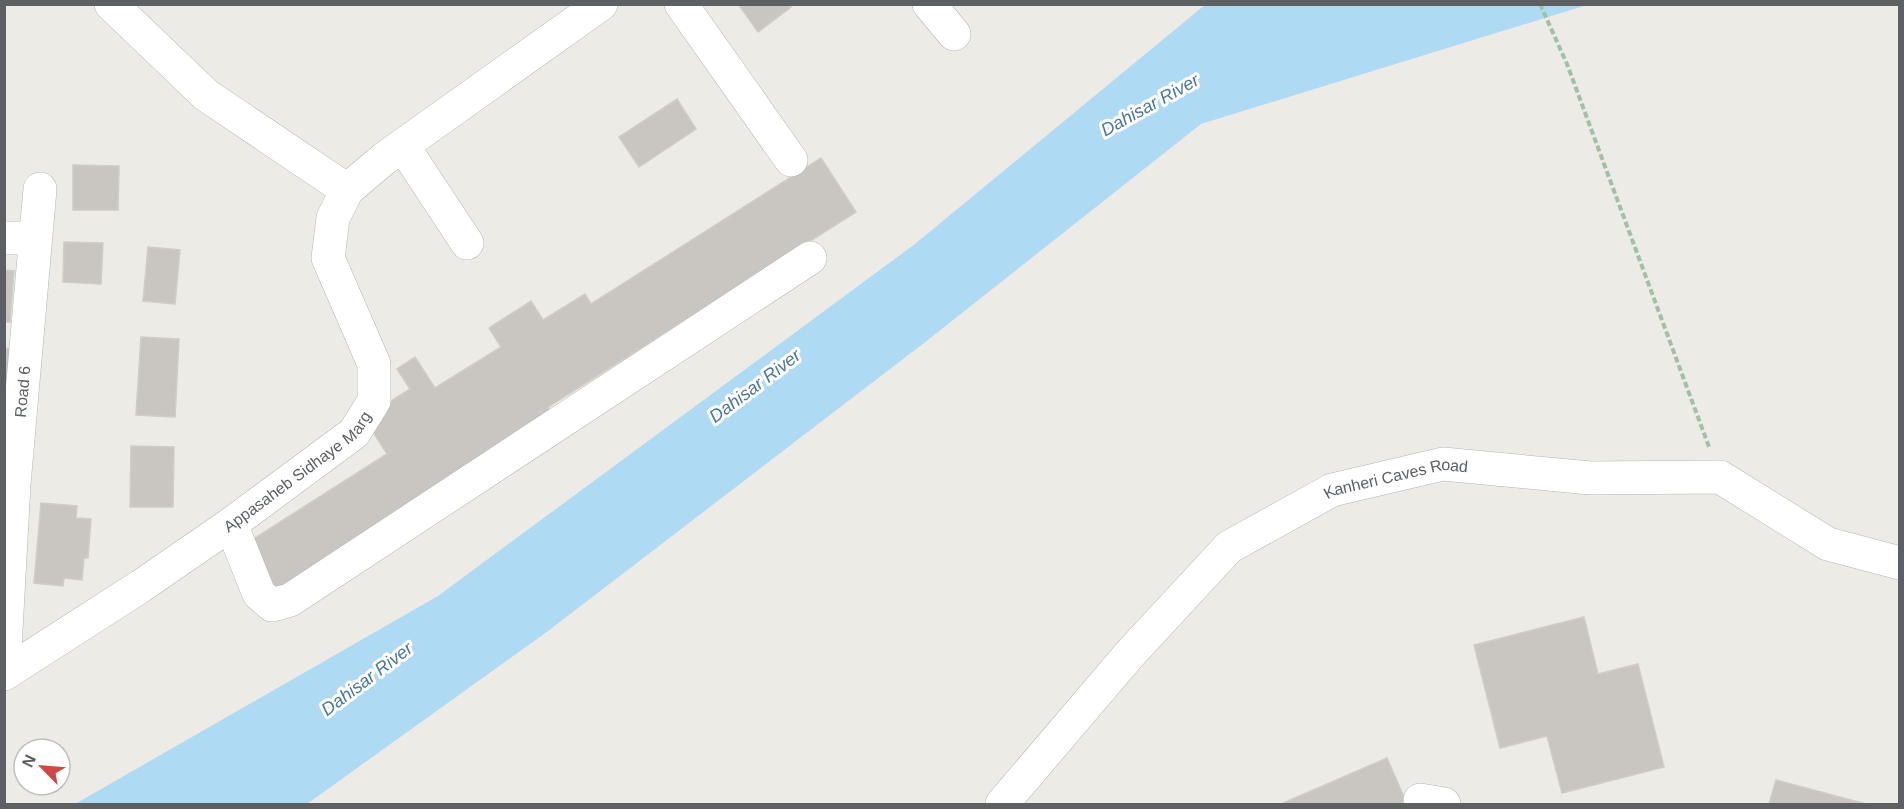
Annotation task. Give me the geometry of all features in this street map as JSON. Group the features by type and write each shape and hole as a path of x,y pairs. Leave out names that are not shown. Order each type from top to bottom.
{"street":[{"path":"111,4 206,95 347,190"},
{"name":"Appasaheb Sidhaye Marg","path":"4,674 141,586 231,524 354,433 374,401 374,364 328,258 333,218 347,190 403,146 601,4"},
{"path":"681,4 790,160"},
{"path":"929,4 954,34"},
{"path":"403,146 467,243"},
{"name":"Road 6","path":"4,667 9,484 20,238 40,189"},
{"path":"231,524 260,594 272,605 290,600 810,258"},
{"name":"Kanheri Caves Road","path":"1002,804 1129,655 1229,547 1332,490 1443,464 1590,478 1720,477"},
{"path":"1720,477 1828,544 1899,564"}],"path":[{"path":"1540,4 1567,64 1720,477"}],"water":[{"name":"Dahisar River","path":"1206,4 1587,5 1201,124 924,343 548,631 307,804 75,804 438,596 915,244"}],"building":[{"path":"738,4 789,4 791,7 758,32"},
{"path":"677,99 696,129 639,167 619,137"},
{"path":"821,158 856,212 548,407 554,418 279,594 247,543 387,454 364,418 410,389 397,369 415,357 435,388 501,347 489,328 531,301 543,320 585,294 591,304"},
{"path":"73,165 119,166 118,210 73,210"},
{"path":"64,242 103,243 101,284 63,282"},
{"path":"148,247 180,250 175,304 143,301"},
{"path":"4,270 14,271 10,322 4,322"},
{"path":"141,337 179,339 175,417 136,415"},
{"path":"4,348 11,349 7,392 4,392"},
{"path":"131,446 174,447 173,507 130,507"},
{"path":"41,503 77,506 76,518 91,519 88,558 84,558 82,580 64,578 63,586 34,583"},
{"path":"1584,617 1598,674 1638,664 1664,767 1562,793 1547,736 1500,748 1474,645"},
{"path":"1387,758 1407,804 1281,804"},
{"path":"1776,780 1866,804 1769,804"}]}
